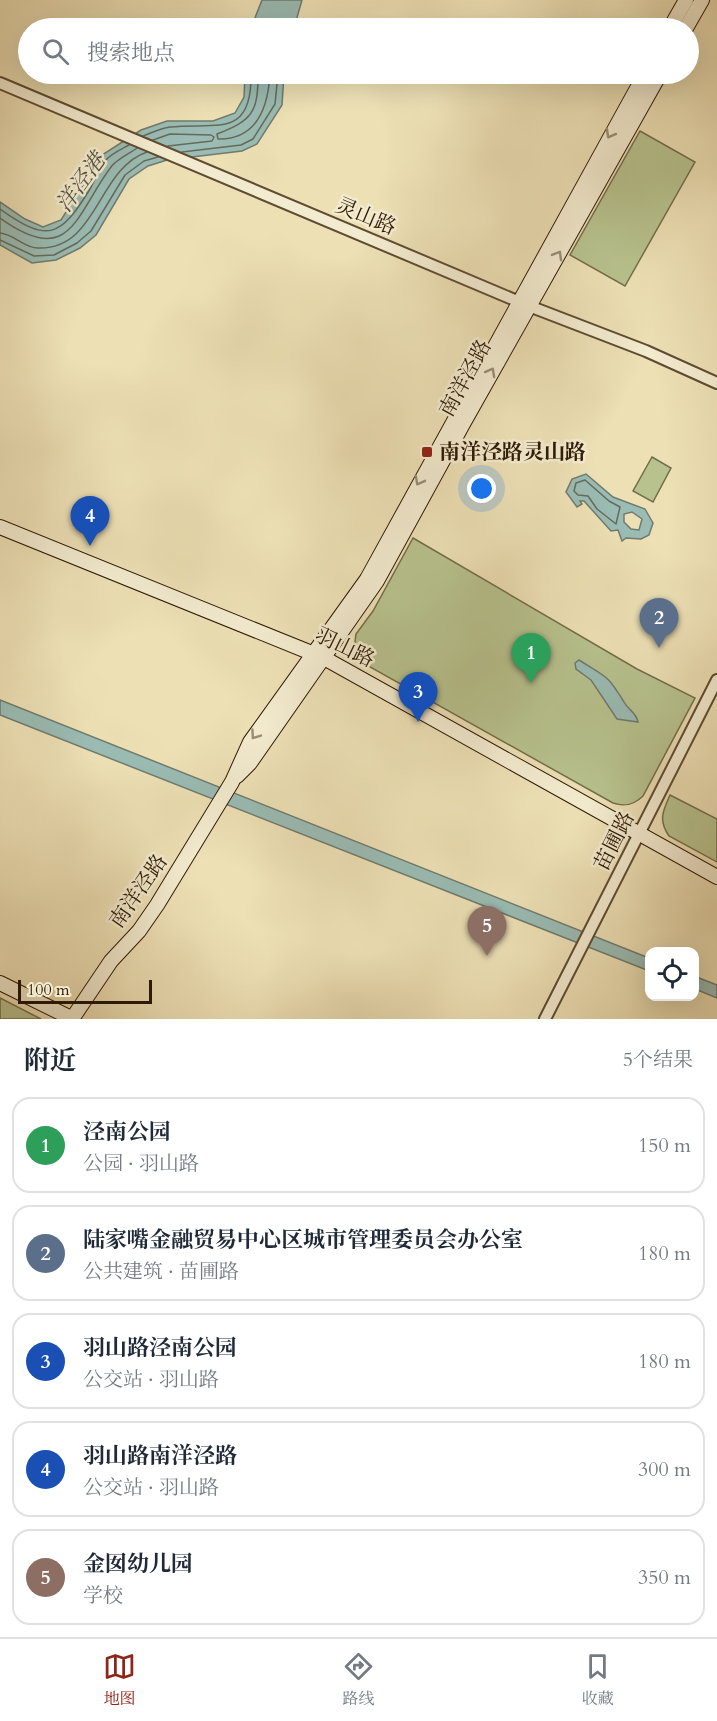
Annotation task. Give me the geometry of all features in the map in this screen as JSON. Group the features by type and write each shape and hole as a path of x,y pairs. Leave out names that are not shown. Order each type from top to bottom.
{"main road":[{"path":"676,18 686,0"},
{"path":"692,18 702,0"},
{"name":"南洋泾路","path":"72,1019 111,961 139,931 232,782 250,763 319,656 377,581 640,84"},
{"name":"南洋泾路","path":"523,303 654,84"},
{"name":"羽山路","path":"0,527 319,656 717,877"},
{"path":"0,983 72,1019"}],"street":[{"name":"灵山路","path":"0,83 523,303 646,351 717,383"},
{"name":"苗圃路","path":"545,1019 717,680"}],"green space":[{"path":"640,131 695,162 625,286 570,255"},
{"path":"652,457 671,468 653,502 633,491"},
{"path":"413,538 637,669 695,698 640,799 629,804 613,803 363,663 354,650 356,634 373,611"},
{"path":"670,795 717,819 717,862 669,836 663,816"},
{"path":"0,998 41,1019 0,1019"}],"water":[{"path":"262,0 302,0 297,18 255,18"},
{"path":"245,84 283,84 282,105 257,144 242,151 167,160 148,166 129,179 96,235 80,248 56,260 32,263 0,245 0,202 25,219 43,227 61,220 102,155 141,130 167,121 213,121 235,113 244,97"},
{"path":"586,474 613,497 645,509 653,523 649,535 641,539 626,538 622,541 618,530 611,531 584,501 580,501 582,504 577,507 566,492 572,479","holes":["632,512 642,519 639,530 631,529 624,522 624,514"]},
{"path":"579,660 609,681 636,716 638,722 617,719 591,680 576,669 575,663"},
{"path":"0,700 645,956 645,969 0,715"},
{"path":"699,978 717,985 717,998 699,991"}],"place":[{"name":"南洋泾路灵山路","path":"427,452"},
{"name":"羽山路南洋泾路","path":"90,546"},
{"name":"陆家嘴金融贸易中心区城市管理委员会办公室","path":"659,648"},
{"name":"泾南公园","path":"531,683"},
{"name":"羽山路泾南公园","path":"418,722"},
{"name":"金囡幼儿园","path":"487,956"}],"water label":[{"name":"洋泾港","path":"80,182"}]}
